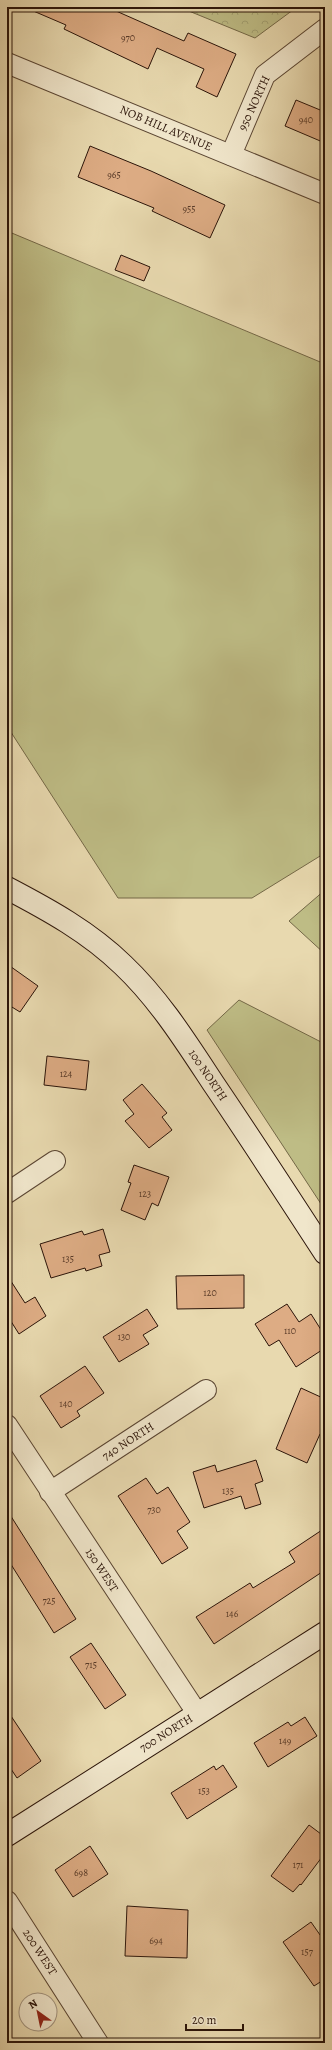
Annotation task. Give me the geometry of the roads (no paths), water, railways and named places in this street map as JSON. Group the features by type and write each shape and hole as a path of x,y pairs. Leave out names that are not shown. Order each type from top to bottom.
{"street":[{"name":"950 NORTH","path":"231,156 265,75 325,29"},
{"name":"NOB HILL AVENUE","path":"7,62 325,194"},
{"name":"100 NORTH","path":"7,888 66,920 123,964 151,994 184,1039 325,1253"},
{"path":"7,1193 55,1161"},
{"name":"740 NORTH","path":"50,1492 206,1390"},
{"name":"150 WEST","path":"7,1425 197,1714"},
{"name":"700 NORTH","path":"7,1835 325,1633"},
{"name":"200 WEST","path":"7,1901 98,2043"}]}
